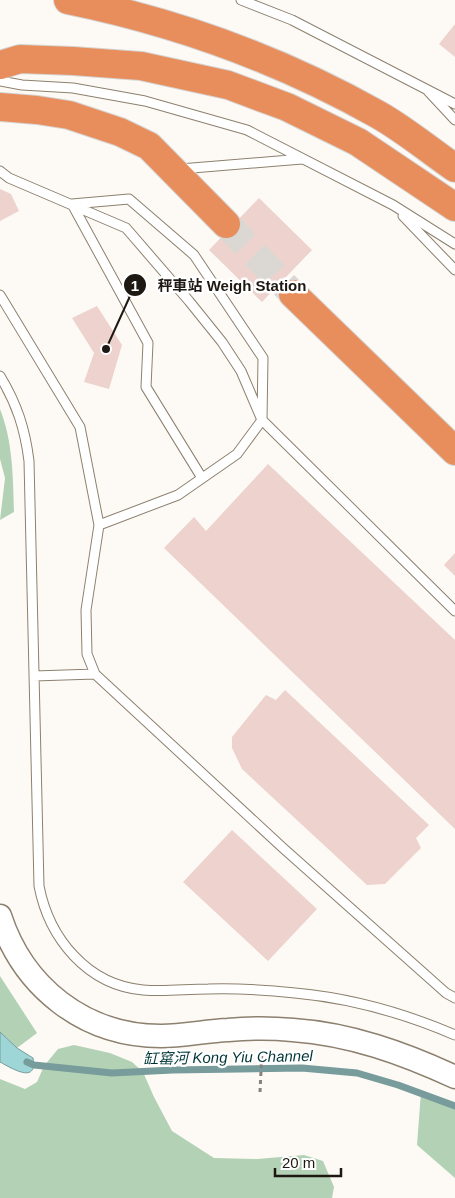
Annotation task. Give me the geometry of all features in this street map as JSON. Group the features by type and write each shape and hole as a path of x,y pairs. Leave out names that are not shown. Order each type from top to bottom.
{"highway":[{"path":"68,0 156,22 246,52 301,75 378,115 455,168"},
{"path":"0,65 20,60 73,61 141,66 228,85 286,107 358,142 455,208"},
{"path":"0,101 96,123 149,146 226,224"},
{"path":"293,294 455,451"}],"street":[{"path":"0,916 15,953 40,986 76,1014 97,1024 119,1031 161,1036 263,1028 323,1034 347,1038 394,1051 455,1077"}],"lane":[{"path":"241,0 292,20 455,104"},
{"path":"0,101 22,85 73,88 145,101 247,130 392,205 455,244"},
{"path":"424,87 455,120"},
{"path":"172,170 302,159"},
{"path":"0,171 9,178 126,228 222,342 241,371 262,420 455,611"},
{"path":"72,204 129,198 194,255 263,358 262,420 237,454 178,495 99,525"},
{"path":"72,204 148,343 146,387 202,478"},
{"path":"392,205 455,270"},
{"path":"0,295 80,427 99,525 86,610 87,654 95,674 282,848 455,998"},
{"path":"0,376 20,418 29,461 38,886 52,928 62,943 75,958 90,970 107,980 123,986 141,990 248,989 326,997 381,1009 455,1036"},
{"path":"34,676 95,674"}],"path":[{"path":"260,1092 262,1047"}],"green space":[{"path":"0,409 10,447 14,512 0,520 5,478 0,459"},
{"path":"0,976 37,1033 17,1048 0,1032"},
{"path":"74,1045 110,1053 132,1062 143,1072 172,1131 214,1158 257,1159 304,1155 323,1161 334,1187 332,1198 0,1198 0,1079 25,1089 37,1082 44,1066 58,1049"},
{"path":"421,1092 455,1104 455,1178 417,1145"}],"water":[{"path":"0,1032 17,1048 33,1058 32,1071 28,1073 22,1072 0,1062"}],"building":[{"path":"455,24 455,57 439,44"},
{"path":"0,189 11,194 19,211 0,221"},
{"path":"259,198 312,250 262,302 209,250"},
{"path":"97,306 122,345 109,389 84,382 94,353 72,318"},
{"path":"268,464 455,640 455,829 164,548 194,517 206,531"},
{"path":"455,553 455,576 444,565"},
{"path":"285,690 429,825 416,838 421,848 385,884 367,885 242,769 232,748 232,737 266,695 276,700"},
{"path":"232,830 317,909 268,961 183,882"}],"waterway":[{"name":"缸窰河 Kong Yiu Channel","path":"27,1062 34,1065 112,1073 302,1068 357,1073 398,1085 455,1106"}],"tunnel":[{"path":"226,224 293,294"}],"place":[{"name":"秤車站 Weigh Station","path":"106,349"}]}
